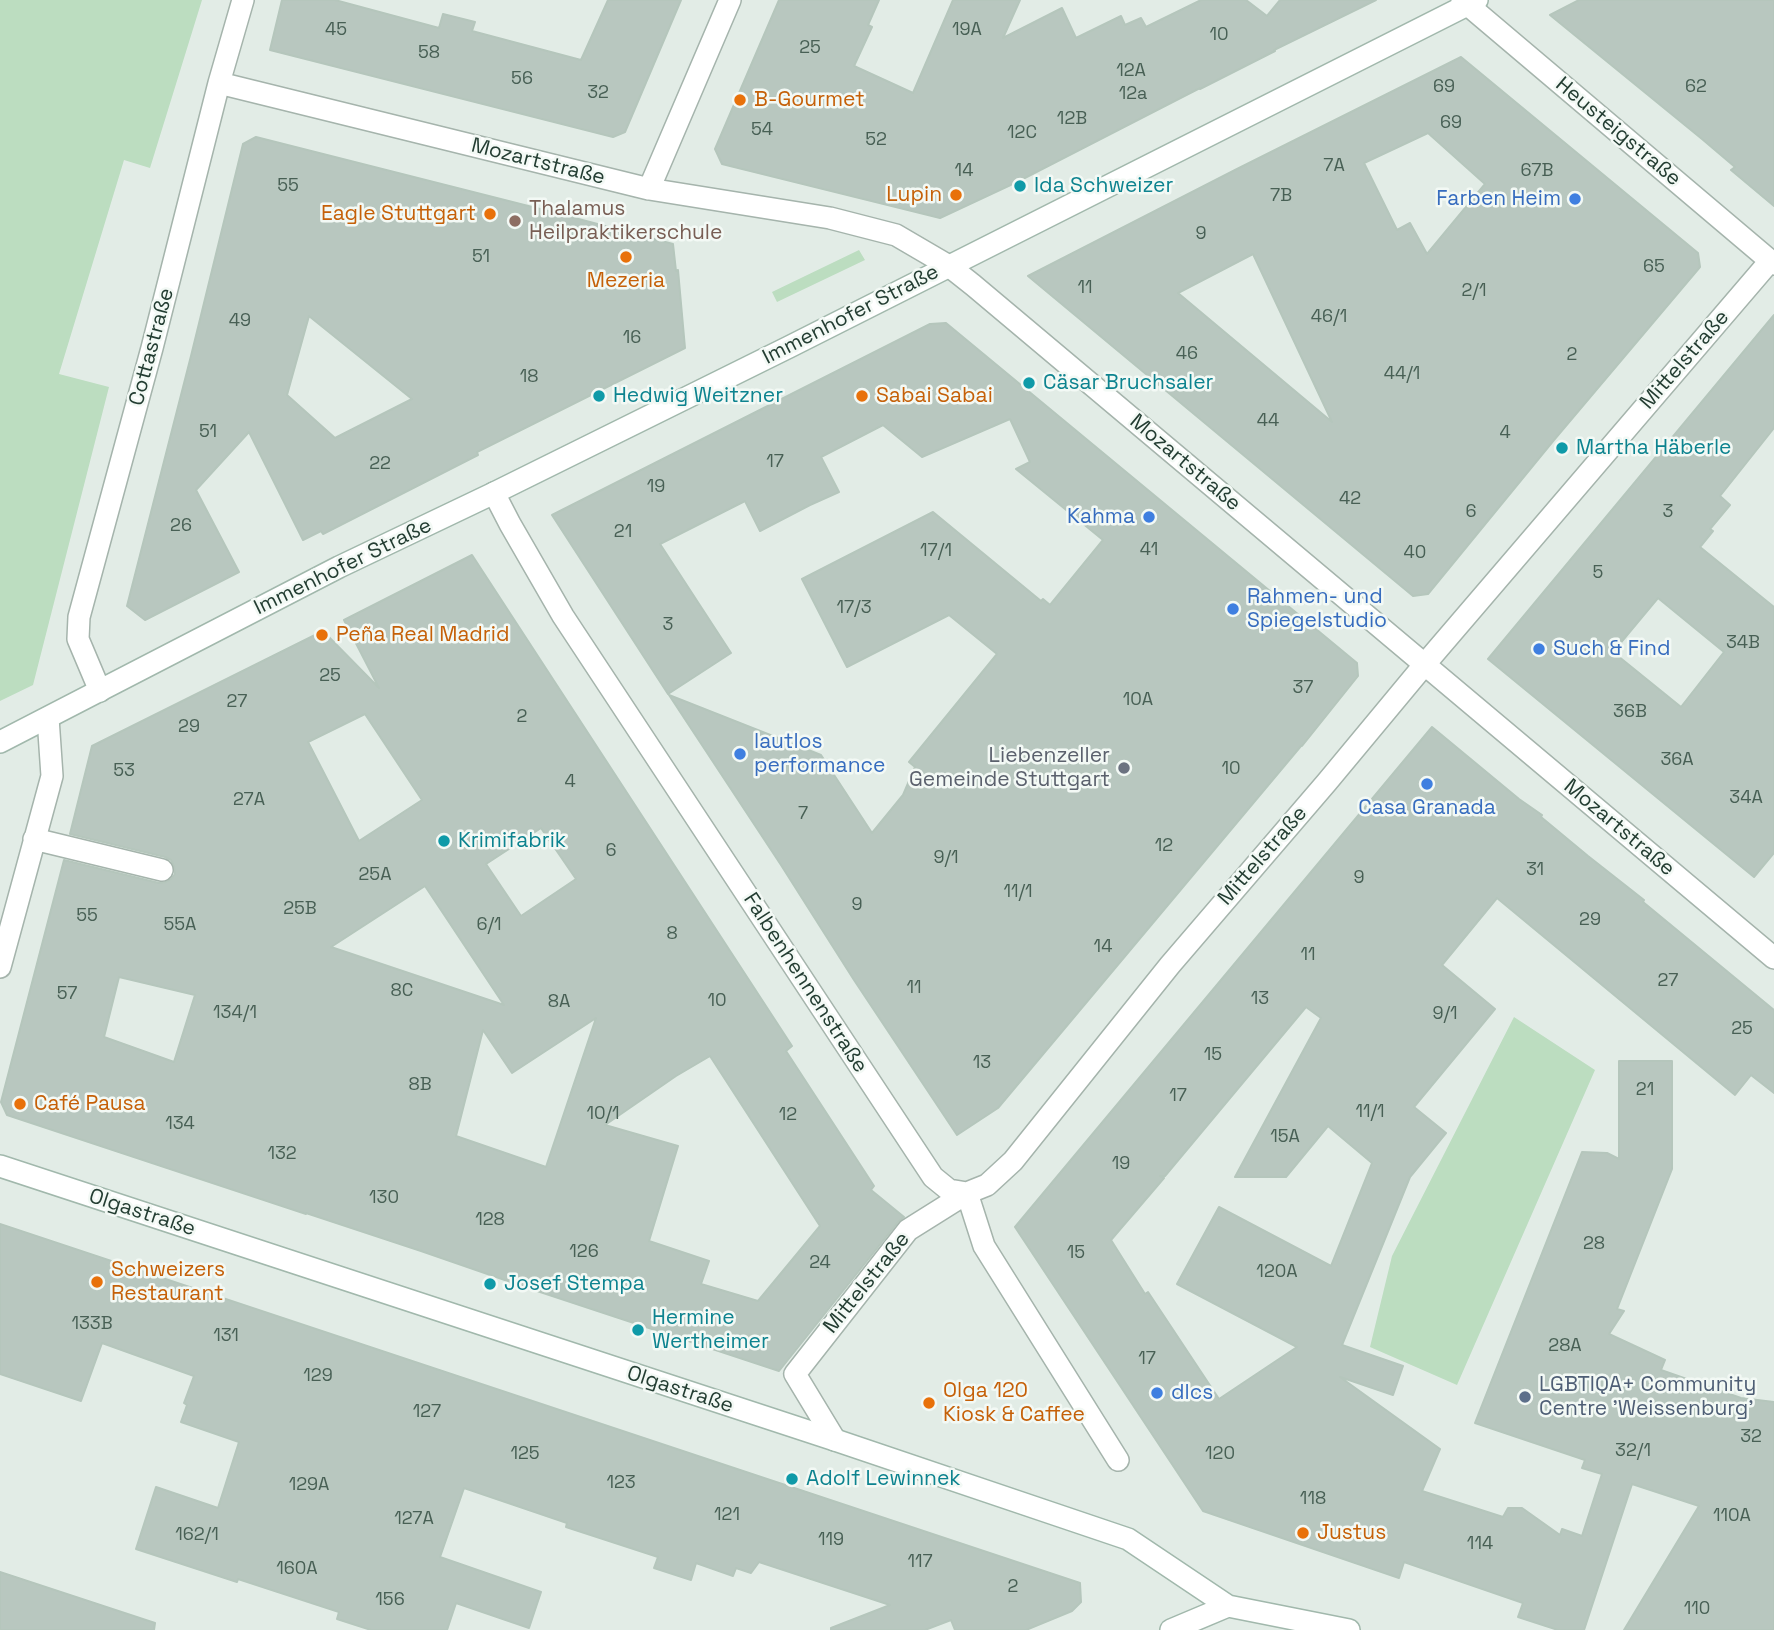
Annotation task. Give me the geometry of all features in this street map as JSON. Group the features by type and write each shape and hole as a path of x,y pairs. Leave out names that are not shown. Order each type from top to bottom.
{"street":[{"name":"Cottastraße","path":"100,691 78,639 79,617 243,0"},
{"path":"649,189 730,0"},
{"name":"Heusteigstraße","path":"1469,2 1772,262"},
{"name":"Immenhofer Straße","path":"0,742 338,567 494,493 949,266 1469,2"},
{"name":"Mozartstraße","path":"219,83 649,189 830,218 896,235 949,266 1774,958"},
{"name":"Mittelstraße","path":"835,1440 794,1374 908,1230 967,1193 987,1185 1013,1161 1170,965 1424,664 1772,262"},
{"name":"Falbenhennenstraße","path":"494,493 563,616 933,1177 950,1189 967,1193"},
{"path":"0,967 52,776 48,718"},
{"path":"34,839 162,870"},
{"name":"Olgastraße","path":"0,1167 835,1440 1128,1539 1228,1606 1349,1630"},
{"path":"967,1193 984,1246 1118,1460"},
{"path":"1171,1630 1228,1606"}],"green space":[{"path":"0,0 202,0 150,168 124,160 59,374 109,387 33,685 0,701"},
{"path":"859,250 865,260 777,302 772,292"},
{"path":"1514,1017 1595,1070 1457,1385 1370,1347 1392,1256"}],"building":[{"path":"282,0 335,0 439,28 443,14 475,22 472,31 581,60 608,0 681,0 625,132 613,137 270,50"},
{"path":"779,0 879,0 868,25 872,27 854,66 913,93 953,0 1020,0 1003,38 1062,8 1076,38 1121,16 1125,25 1141,18 1146,27 1201,0 1246,0 1267,16 1280,0 1376,0 1017,182 940,218 722,164 715,149"},
{"path":"1579,0 1774,0 1774,206 1731,170 1735,167 1550,15"},
{"path":"1461,57 1698,253 1700,267 1428,594 1413,596 1028,276","holes":["1428,133 1485,184 1427,254 1410,223 1397,230 1364,163","1253,254 1332,422 1178,293"]},
{"path":"256,137 673,244 685,348 477,452 478,455 323,534 321,531 303,540 249,432 196,490 239,572 145,620 127,606 243,144","holes":["309,316 412,399 335,438 287,395"]},
{"path":"1774,315 1774,428 1720,496 1730,505 1710,529 1713,531 1700,547 1774,607 1774,853 1754,877 1488,659","holes":["1658,598 1724,652 1681,707 1613,652"]},
{"path":"946,323 1357,663 1358,676 998,1108 957,1135 669,695 821,755 872,833 903,795 915,767 909,762 997,654 949,615 847,667 802,579 933,512 1041,601 1043,599 1050,605 1103,540 1016,469 1030,462 1010,419 922,457 883,425 821,457 839,492 760,531 745,501 660,544 731,653 668,694 552,515 930,324"},
{"path":"472,555 792,1046 786,1051 874,1186 871,1190 904,1217 779,1371 7,1115 1,1102 64,860 159,883 166,882 175,874 171,860 165,857 70,834 92,746 323,631 379,688 344,620","holes":["365,714 422,800 359,841 308,742","541,828 576,879 521,916 486,864","425,886 504,1005 331,947","119,977 195,995 174,1062 104,1037","596,1018 546,1167 456,1136 483,1030 512,1073","710,1056 820,1226 758,1301 701,1284 709,1261 649,1241 678,1146 605,1125"]},
{"path":"1432,727 1542,815 1541,817 1774,1010 1774,1093 1751,1075 1735,1095 1497,898 1442,965 1495,1009 1414,1107 1446,1133 1410,1177 1342,1345 1403,1366 1393,1395 1340,1377 1440,1449 1422,1491 1503,1517 1508,1508 1522,1508 1560,1535 1562,1529 1582,1536 1602,1474 1582,1468 1585,1460 1475,1423 1582,1152 1607,1153 1619,1159 1619,1061 1672,1061 1672,1169 1617,1309 1624,1311 1609,1334 1665,1360 1661,1370 1741,1398 1774,1402 1774,1630 1624,1630 1699,1506 1632,1484 1584,1630 1558,1630 1518,1617 1523,1603 1404,1562 1399,1578 1203,1511 1015,1227","holes":["1306,1007 1321,1018 1235,1177 1286,1177 1328,1126 1372,1163 1331,1266 1219,1207 1177,1284 1297,1347 1219,1399 1148,1292 1145,1294 1111,1240 1164,1178 1160,1176 1165,1176"]},
{"path":"0,1224 1080,1583 1081,1602 1072,1611 1026,1630 955,1630 951,1620 925,1630 831,1630 890,1605 759,1562 751,1573 736,1568 733,1576 696,1563 691,1580 654,1568 658,1557 566,1527 567,1523 464,1488 440,1557 541,1592 529,1628 456,1603 447,1630 371,1630 337,1619 339,1612 136,1549 156,1487 218,1508 239,1442 181,1422 187,1405 184,1403 194,1376 102,1343 81,1401 0,1374"},
{"path":"0,1572 155,1623 154,1630 0,1630"}],"place":[{"name":"B-Gourmet","path":"740,100"},
{"name":"Ida Schweizer","path":"1020,186"},
{"name":"Lupin","path":"956,195"},
{"name":"Farben Heim","path":"1575,199"},
{"name":"Eagle Stuttgart","path":"490,214"},
{"name":"Thalamus Heilpraktikerschule","path":"515,221"},
{"name":"Mezeria","path":"626,257"},
{"name":"Cäsar Bruchsaler","path":"1029,383"},
{"name":"Hedwig Weitzner","path":"599,396"},
{"name":"Sabai Sabai","path":"862,396"},
{"name":"Martha Häberle","path":"1562,448"},
{"name":"Kahma","path":"1149,517"},
{"name":"Rahmen- und Spiegelstudio","path":"1233,609"},
{"name":"Peña Real Madrid","path":"322,635"},
{"name":"Such & Find","path":"1539,649"},
{"name":"lautlos performance","path":"740,754"},
{"name":"Liebenzeller Gemeinde Stuttgart","path":"1124,768"},
{"name":"Casa Granada","path":"1427,784"},
{"name":"Krimifabrik","path":"444,841"},
{"name":"Café Pausa","path":"20,1104"},
{"name":"Schweizers Restaurant","path":"97,1282"},
{"name":"Josef Stempa","path":"490,1284"},
{"name":"Hermine Wertheimer","path":"638,1330"},
{"name":"dlcs","path":"1157,1393"},
{"name":"LGBTIQA+ Community Centre 'Weissenburg'","path":"1525,1397"},
{"name":"Olga 120 Kiosk & Caffee","path":"929,1403"},
{"name":"Adolf Lewinnek","path":"792,1479"},
{"name":"Justus","path":"1303,1533"}]}
